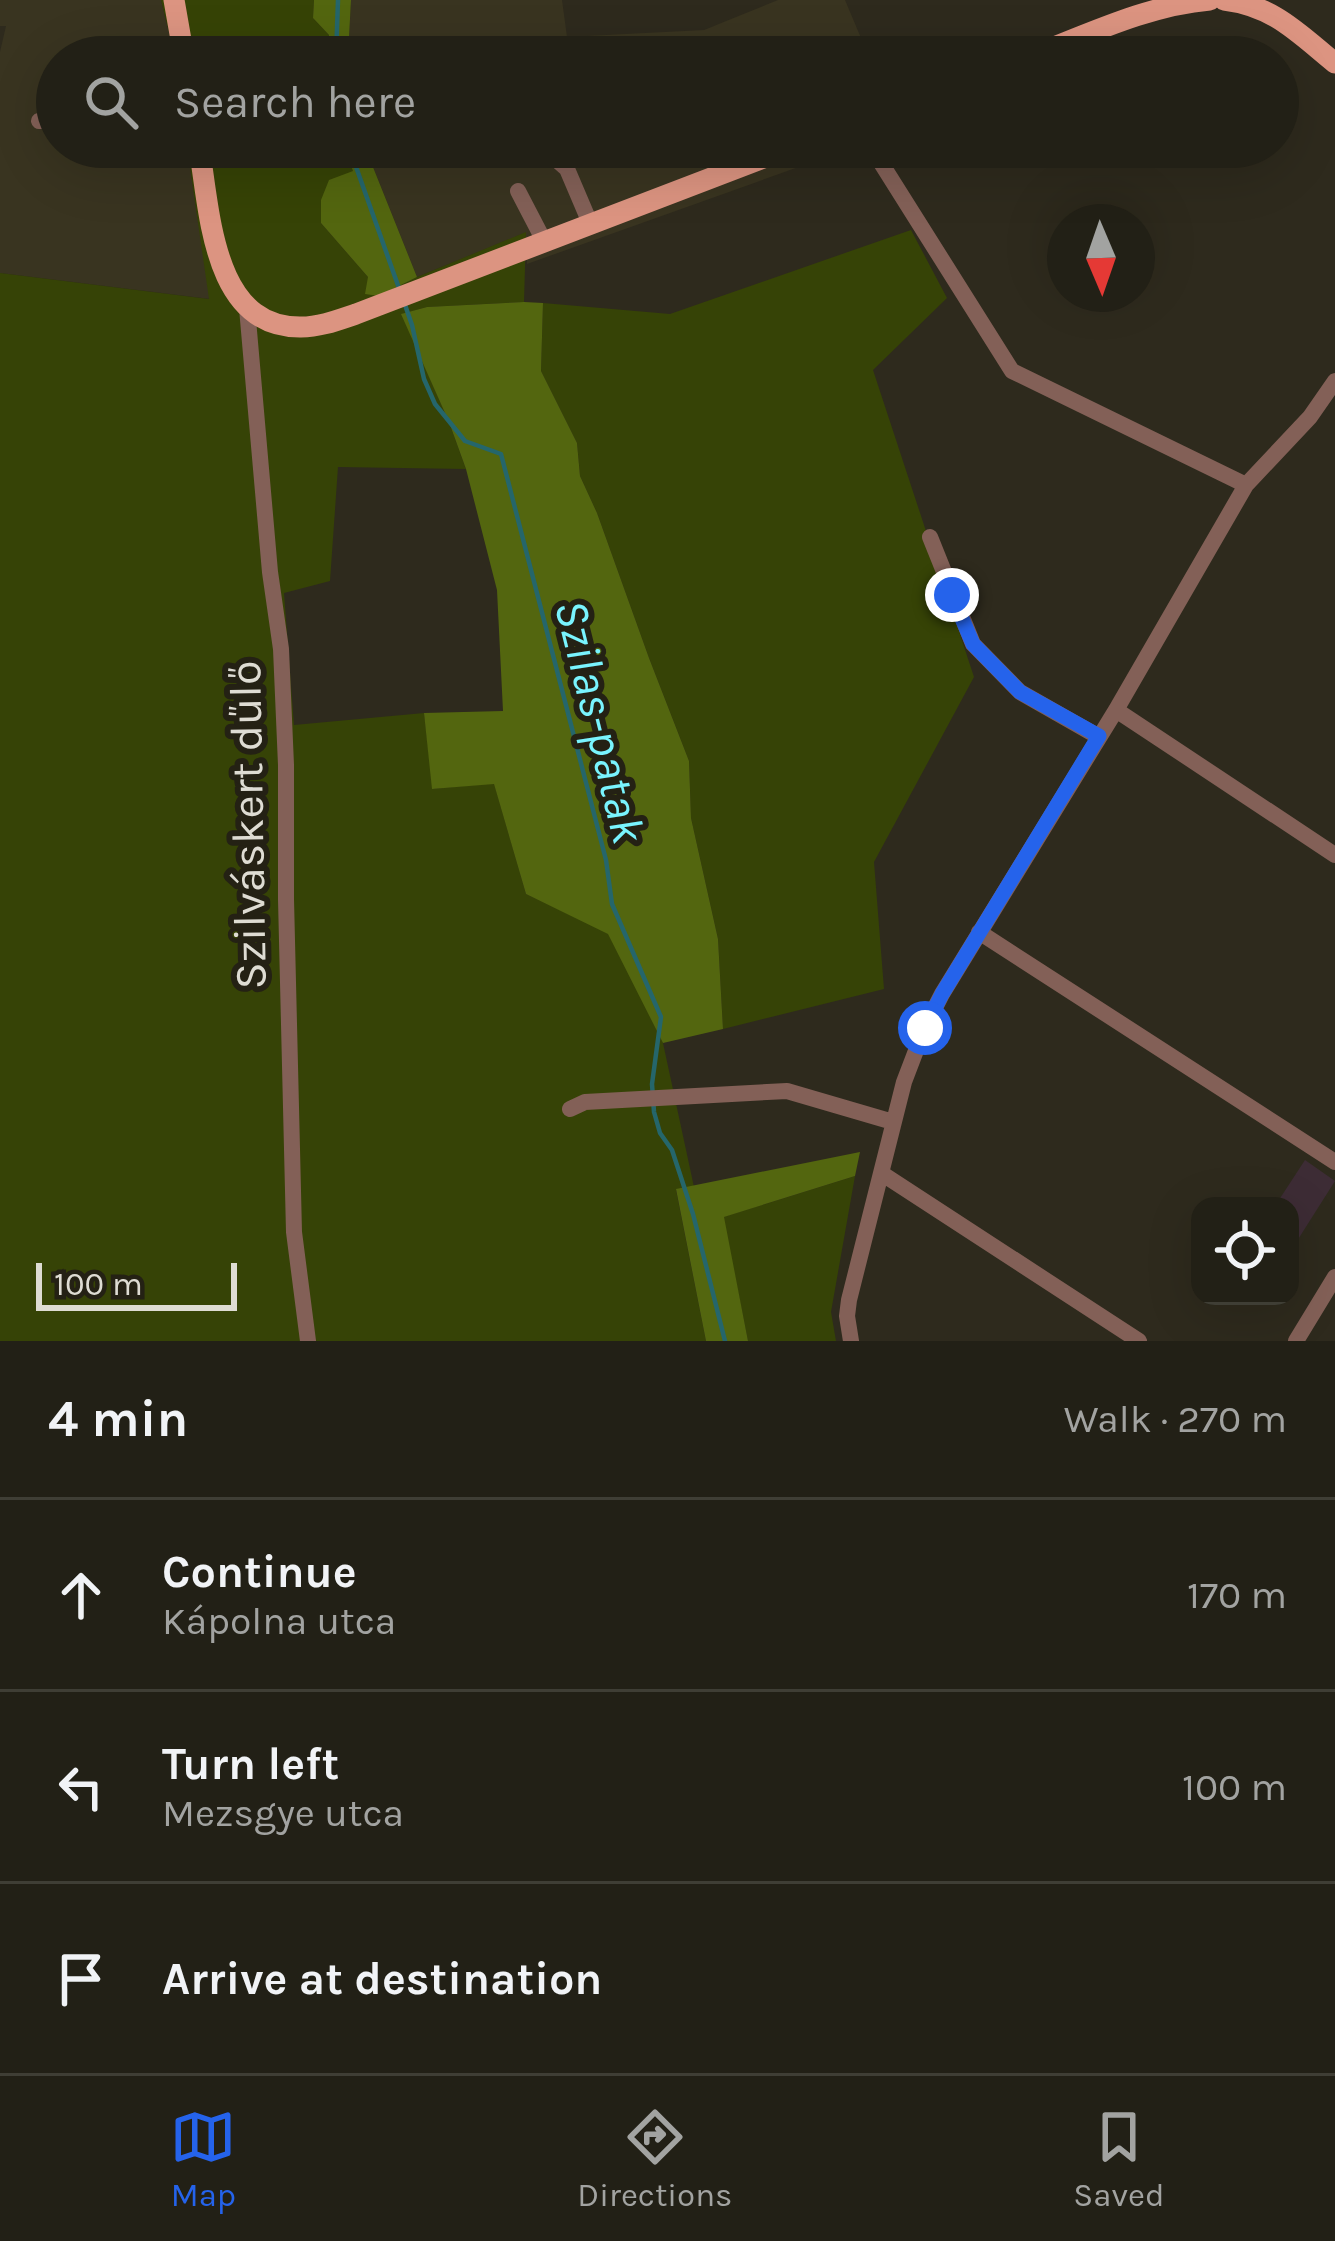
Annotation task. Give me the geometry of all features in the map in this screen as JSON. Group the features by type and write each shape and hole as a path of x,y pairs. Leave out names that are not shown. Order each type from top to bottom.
{"main road":[{"path":"174,0 180,36"},
{"path":"1087,36 1153,12 1210,0"},
{"path":"1224,0 1253,1 1335,63"},
{"path":"203,168 220,264 232,291 267,321 301,328 320,326 736,168"}],"street":[{"path":"566,168 590,223"},
{"path":"884,168 1012,371 1246,485"},
{"path":"518,190 544,241"},
{"name":"Szilváskert dűlő","path":"247,308 281,649 294,1232 308,1341"},
{"path":"851,1341 849,1300 893,1122 925,1028 1246,485 1333,389"},
{"path":"930,537 973,644 1020,692 1099,736"},
{"path":"1116,710 1335,855"},
{"path":"979,932 1335,1162"},
{"path":"570,1109 585,1102 787,1091 893,1122"},
{"path":"881,1173 1139,1341"},
{"path":"1296,1341 1335,1277"}],"shaded area":[{"path":"0,0 161,0 170,36 36,36 36,168 190,168 210,299 0,273 0,52 6,26 0,26"},
{"path":"351,0 562,0 567,36 349,36"},
{"path":"778,0 845,0 860,36 587,36 704,30"},
{"path":"373,168 796,168 527,264 525,233 417,277"},
{"path":"1305,1160 1335,1181 1299,1238 1299,1197 1281,1197"}],"green space":[{"path":"161,0 314,0 313,18 329,35 329,36 170,36"},
{"path":"314,0 351,0 349,36 329,36 313,18"},
{"path":"190,168 353,168 321,223 379,296 526,232 524,302 427,307 402,314 466,469 338,467 330,581 284,593 294,725 424,713 433,789 494,783 526,894 609,933 663,1043 694,1187 676,1190 706,1341 0,1341 0,273 209,299"},
{"path":"373,168 417,277 379,296 365,294 368,277 321,223 321,200 329,180"},
{"path":"911,230 947,298 873,370 974,677 874,862 884,989 723,1029 718,939 691,818 689,761 580,476 577,443 541,371 543,303 670,314"},
{"path":"543,303 541,371 577,443 580,476 689,761 691,818 718,939 723,1029 663,1043 608,934 526,894 494,784 432,789 424,713 503,711 497,590 466,469 401,314 427,307"},
{"path":"860,1152 855,1176 724,1217 748,1341 706,1341 676,1189"},
{"path":"855,1176 831,1312 836,1341 748,1341 723,1217"}],"waterway":[{"name":"Szilas-patak","path":"337,36 338,0"},
{"name":"Szilas-patak","path":"356,168 400,291"},
{"name":"Szilas-patak","path":"404,302 435,404 465,441 501,454 606,860 612,904 661,1017 652,1084 654,1112 693,1214 725,1341"}],"route":[{"path":"925,1028 1099,736 1020,692 973,644 952,595"}]}
